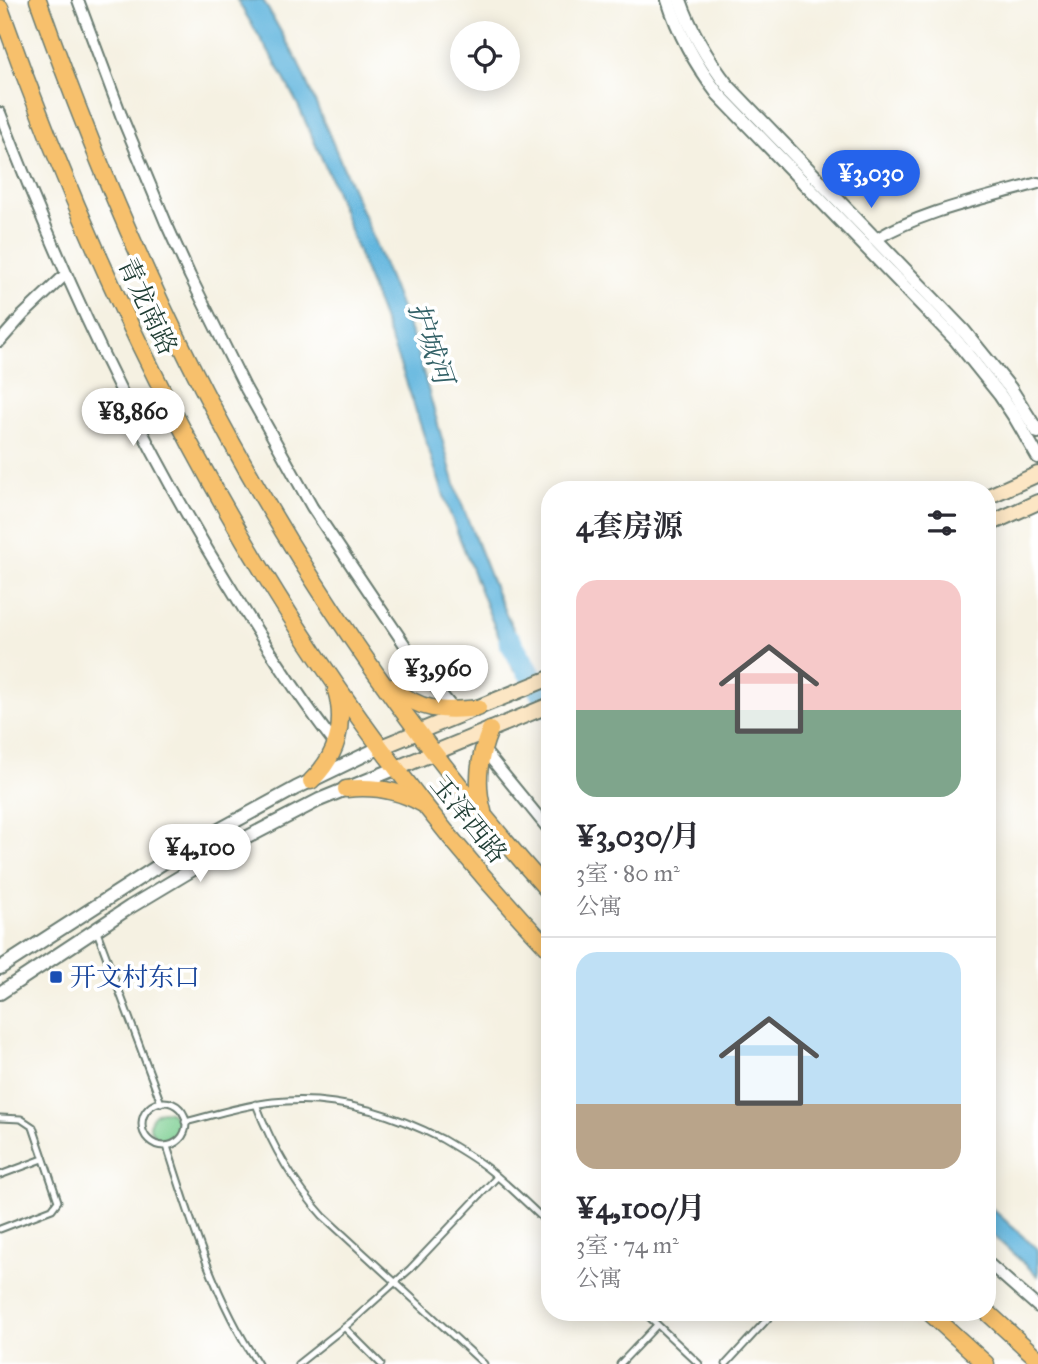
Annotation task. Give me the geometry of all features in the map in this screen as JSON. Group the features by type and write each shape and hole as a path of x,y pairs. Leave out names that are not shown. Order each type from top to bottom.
{"main road":[{"name":"青龙南路","path":"38,0 103,173 181,345 279,526 375,673 418,732"},
{"name":"青龙南路","path":"0,8 72,198 146,362 239,534 323,666 381,747"},
{"path":"996,493 1038,474"},
{"path":"996,521 1038,502"},
{"path":"311,781 326,764 336,745 340,723 339,699 323,666"},
{"path":"375,673 414,703 433,709 455,711 478,708"},
{"path":"381,747 541,682"},
{"path":"397,768 541,709"},
{"path":"484,817 478,777 490,730"},
{"name":"玉泽西路","path":"418,732 484,817 541,883"},
{"name":"玉泽西路","path":"381,747 425,805 541,940"},
{"path":"346,789 393,791 425,805"},
{"path":"939,1321 986,1364"},
{"path":"996,1321 1038,1359"}],"street":[{"path":"78,0 121,115 166,223 246,389 312,507 424,672 455,711"},
{"path":"668,0 687,47 718,94 963,348 1000,395 1038,457"},
{"path":"680,0 698,42 728,86 980,349 1010,388 1038,432"},
{"path":"0,113 66,274 114,377 180,503 253,624 336,745"},
{"path":"876,239 919,217 1038,183"},
{"path":"0,341 66,274"},
{"path":"0,968 186,848 381,747"},
{"path":"483,749 541,820"},
{"path":"0,993 96,929 240,841 298,810 397,768"},
{"path":"996,1270 1038,1307"}],"lane":[{"path":"96,929 161,1103"},
{"path":"185,1122 256,1104 298,1100 365,1108 409,1123 450,1144 487,1167 541,1217"},
{"path":"161,1103 178,1108 185,1122 182,1136 167,1146 149,1141 141,1125 145,1113 155,1104 161,1103"},
{"path":"256,1104 277,1151 305,1197 484,1364"},
{"path":"0,1118 16,1118 33,1128 58,1201 52,1209 0,1229"},
{"path":"167,1146 195,1237 214,1283 258,1364"},
{"path":"0,1175 43,1160"},
{"path":"298,1364 345,1328 396,1283 497,1177"},
{"path":"653,1321 699,1364"},
{"path":"726,1364 766,1321"},
{"path":"620,1364 657,1325"},
{"path":"345,1328 380,1364"}],"green space":[{"path":"164,1111 174,1115 178,1125 174,1135 164,1139 154,1135 150,1125 154,1115"}],"water":[{"path":"237,0 263,0 298,62 365,218 415,343 457,492 499,599 530,664 514,671 449,511 405,378 331,179 298,105"},
{"path":"996,1212 1038,1250 1038,1276 996,1238"}],"waterway":[{"name":"护城河","path":"510,641 541,692"}],"place":[{"name":"开文村东口","path":"56,977"}]}
